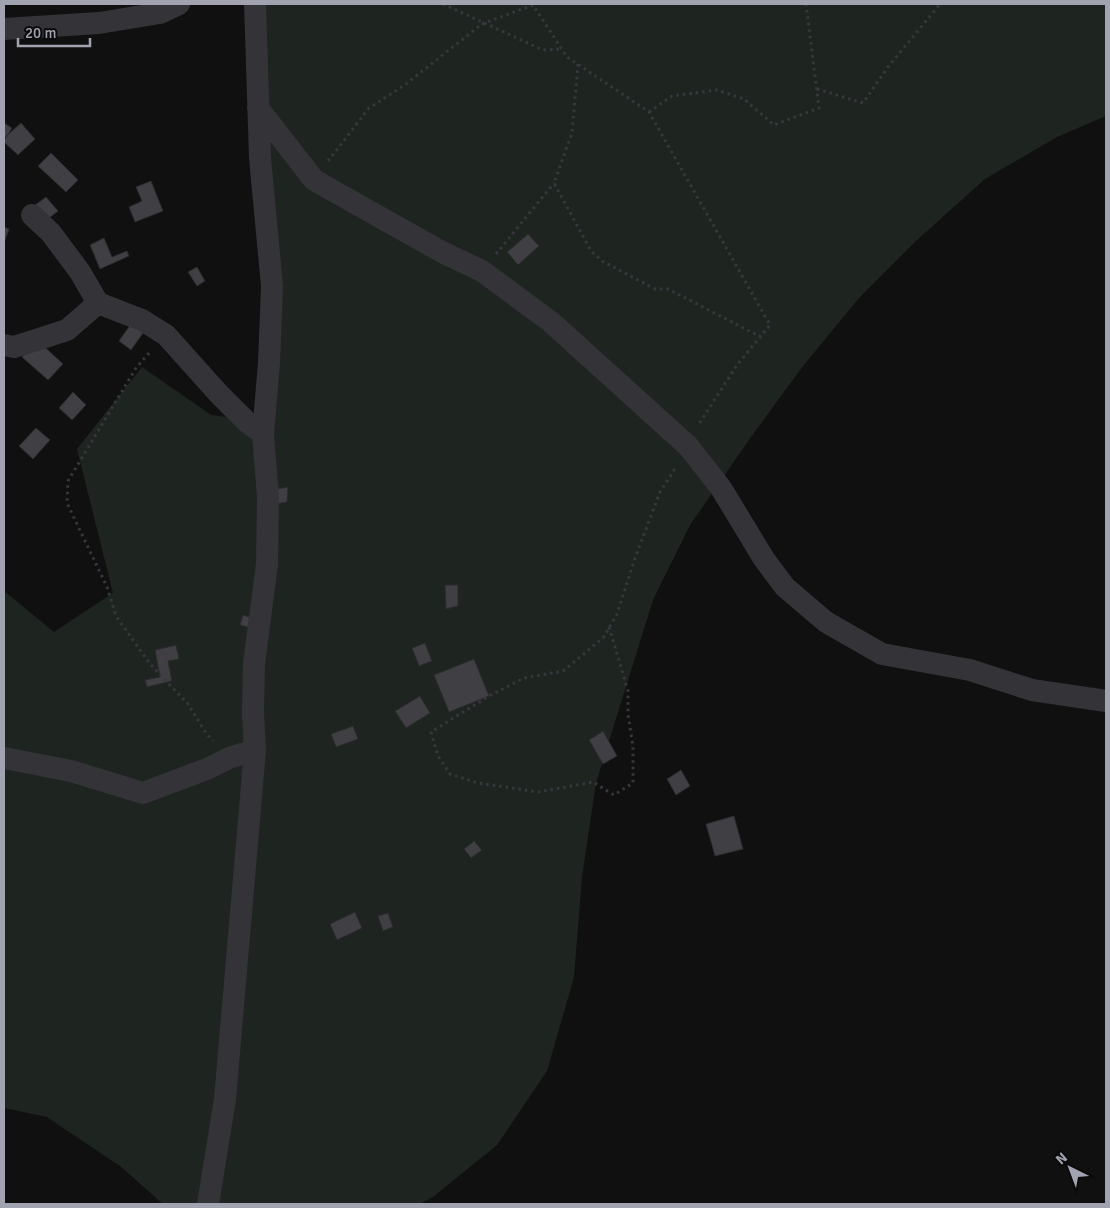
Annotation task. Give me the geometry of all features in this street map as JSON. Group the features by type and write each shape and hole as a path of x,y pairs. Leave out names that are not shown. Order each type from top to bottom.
{"street":[{"path":"4,29 99,23 160,13 179,4"},
{"path":"208,1204 225,1099 255,750 252,713 254,664 267,564 268,497 263,434 269,363 272,286 260,158 255,4"},
{"path":"258,108 314,180 442,252 482,271 551,322 688,446 721,488 764,559 786,587 826,622 882,654 970,670 1032,690 1106,701"},
{"path":"32,215 57,240 80,272 98,303 142,320 166,335 224,399 263,434"},
{"path":"4,345 14,348 67,330 98,303"},
{"path":"4,758 71,771 143,793 207,769 229,758 255,750"}],"path":[{"path":"443,4 482,24 543,50 562,49"},
{"path":"314,180 368,108 406,84 482,24 534,4 567,57 649,112 770,325 737,365 703,416 688,446 660,492 635,558 617,614 609,627 604,638 564,671 524,678 489,696 431,732 438,756 450,774 478,783 538,792 593,782 614,795 633,783 634,747 628,714 628,692 609,627"},
{"path":"649,112 672,96 717,90 744,99 774,125 819,108 806,4"},
{"path":"817,89 863,103 888,67 940,4"},
{"path":"482,271 554,183 572,132 578,64"},
{"path":"554,183 591,251 602,261 655,289 668,289 761,337"},
{"path":"166,335 136,368 68,482 67,503 107,587 116,616 150,664 188,704 206,732 229,758"}],"shaded area":[{"path":"263,4 1106,4 1106,116 1057,137 985,179 917,240 859,298 803,366 690,525 653,600 596,783 582,877 574,977 547,1071 497,1145 433,1197 419,1204 163,1204 120,1166 47,1117 4,1108 4,591 54,632 113,593 77,449 142,367 211,415 265,422"}],"building":[{"path":"4,123 12,128 4,141"},
{"path":"21,123 35,139 18,155 4,142 4,138"},
{"path":"51,153 78,180 66,192 38,166"},
{"path":"151,181 163,211 135,222 129,207 142,201 136,187"},
{"path":"46,197 58,211 35,229 23,214"},
{"path":"4,227 9,229 4,243"},
{"path":"528,234 539,246 518,265 507,252"},
{"path":"104,238 112,257 127,251 129,256 100,269 90,245"},
{"path":"197,267 205,281 197,286 188,272"},
{"path":"131,324 143,333 131,350 119,341"},
{"path":"37,340 63,364 48,380 22,357"},
{"path":"73,392 86,405 72,420 59,408"},
{"path":"36,428 50,440 33,459 19,446"},
{"path":"288,487 287,502 275,504 272,490"},
{"path":"445,585 458,585 458,606 446,609"},
{"path":"243,615 258,620 255,629 240,625"},
{"path":"425,643 432,661 419,666 412,648"},
{"path":"176,645 179,659 168,661 172,681 147,687 145,680 160,677 155,650"},
{"path":"474,659 489,696 449,712 434,675"},
{"path":"420,696 430,713 406,728 395,711"},
{"path":"353,726 358,739 336,747 331,734"},
{"path":"603,731 617,756 603,764 589,740"},
{"path":"681,770 690,786 676,795 667,779"},
{"path":"734,816 743,849 715,856 706,824"},
{"path":"474,841 482,850 471,858 464,849"},
{"path":"355,912 362,928 337,940 330,924"},
{"path":"388,913 393,927 383,931 378,916"}]}
